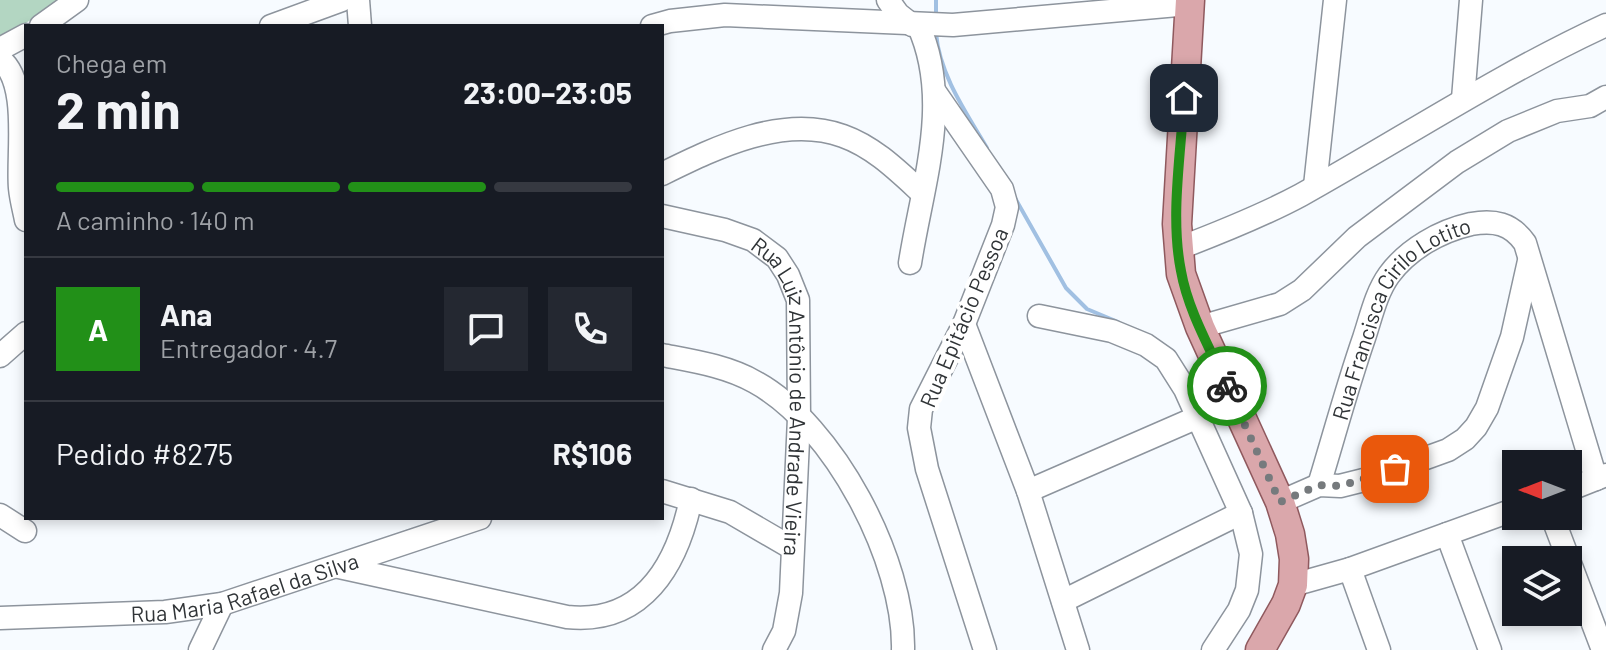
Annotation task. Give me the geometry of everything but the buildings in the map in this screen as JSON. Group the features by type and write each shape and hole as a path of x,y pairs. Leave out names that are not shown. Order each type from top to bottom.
{"main road":[{"path":"1189,2 1177,249 1187,294 1280,502 1292,546 1293,585 1277,623 1260,650"}],"street":[{"path":"44,24 77,0"},
{"path":"276,24 342,0"},
{"path":"358,0 360,24"},
{"path":"1315,186 1335,0"},
{"path":"1463,99 1471,0"},
{"path":"659,24 725,15 882,11 918,25 953,25 1189,2"},
{"path":"910,263 933,134 935,92 927,46 918,25"},
{"path":"1177,249 1258,216 1463,99 1606,25"},
{"path":"0,49 24,36"},
{"path":"0,59 6,64 18,102 20,187 24,209"},
{"name":"Rua Epitácio Pessoa","path":"935,92 1002,189 1007,207 1003,225 964,324 921,409 919,428 927,469 985,650"},
{"path":"1200,327 1280,304 1302,290 1357,237 1457,162 1508,131 1557,111 1590,106 1606,97"},
{"path":"664,173 733,144 794,128 819,130 854,141 889,162 922,193"},
{"name":"Rua Luiz Antônio de Andrade Vieira","path":"664,216 725,230 753,240 777,258 798,300 799,418 791,593 784,631 774,650"},
{"name":"Rua Francisca Cirilo Lotito","path":"1319,485 1376,301 1388,277 1424,243 1452,229 1495,223 1511,226 1525,243 1601,477"},
{"path":"1280,502 1319,485 1340,486 1368,479 1448,450 1465,439 1487,408 1512,337 1530,259"},
{"path":"1039,316 1112,331 1146,345 1166,359 1176,373 1241,513 1251,554 1247,590 1239,610 1213,650"},
{"path":"964,324 1028,491 1078,650"},
{"path":"1512,337 1551,330"},
{"path":"0,356 24,335"},
{"path":"664,355 707,364 753,381 786,403 837,462 859,498 880,543 895,588 903,650"},
{"path":"1028,491 1198,417"},
{"path":"1582,484 1601,477"},
{"path":"664,492 730,512 792,548"},
{"path":"338,567 567,617 602,618 630,605 663,572 677,549 691,499"},
{"path":"1063,601 1241,513"},
{"path":"1293,585 1350,569 1502,514"},
{"path":"0,515 25,531"},
{"name":"Rua Maria Rafael da Silva","path":"0,618 165,612 222,604 474,520"},
{"path":"1557,530 1603,650"},
{"path":"1447,534 1490,650"},
{"path":"1350,569 1379,650"},
{"path":"200,650 222,604"}],"green space":[{"path":"0,0 63,0 24,24 0,39"}],"waterway":[{"path":"936,0 936,16"},
{"path":"936,33 948,78 987,148"},
{"path":"1015,198 1066,288 1087,309 1118,322"}],"way so far":[{"path":"1227,386 1280,502 1319,485 1340,486 1395,469"}],"route":[{"path":"1184,98 1177,249 1187,294 1227,386"}]}
